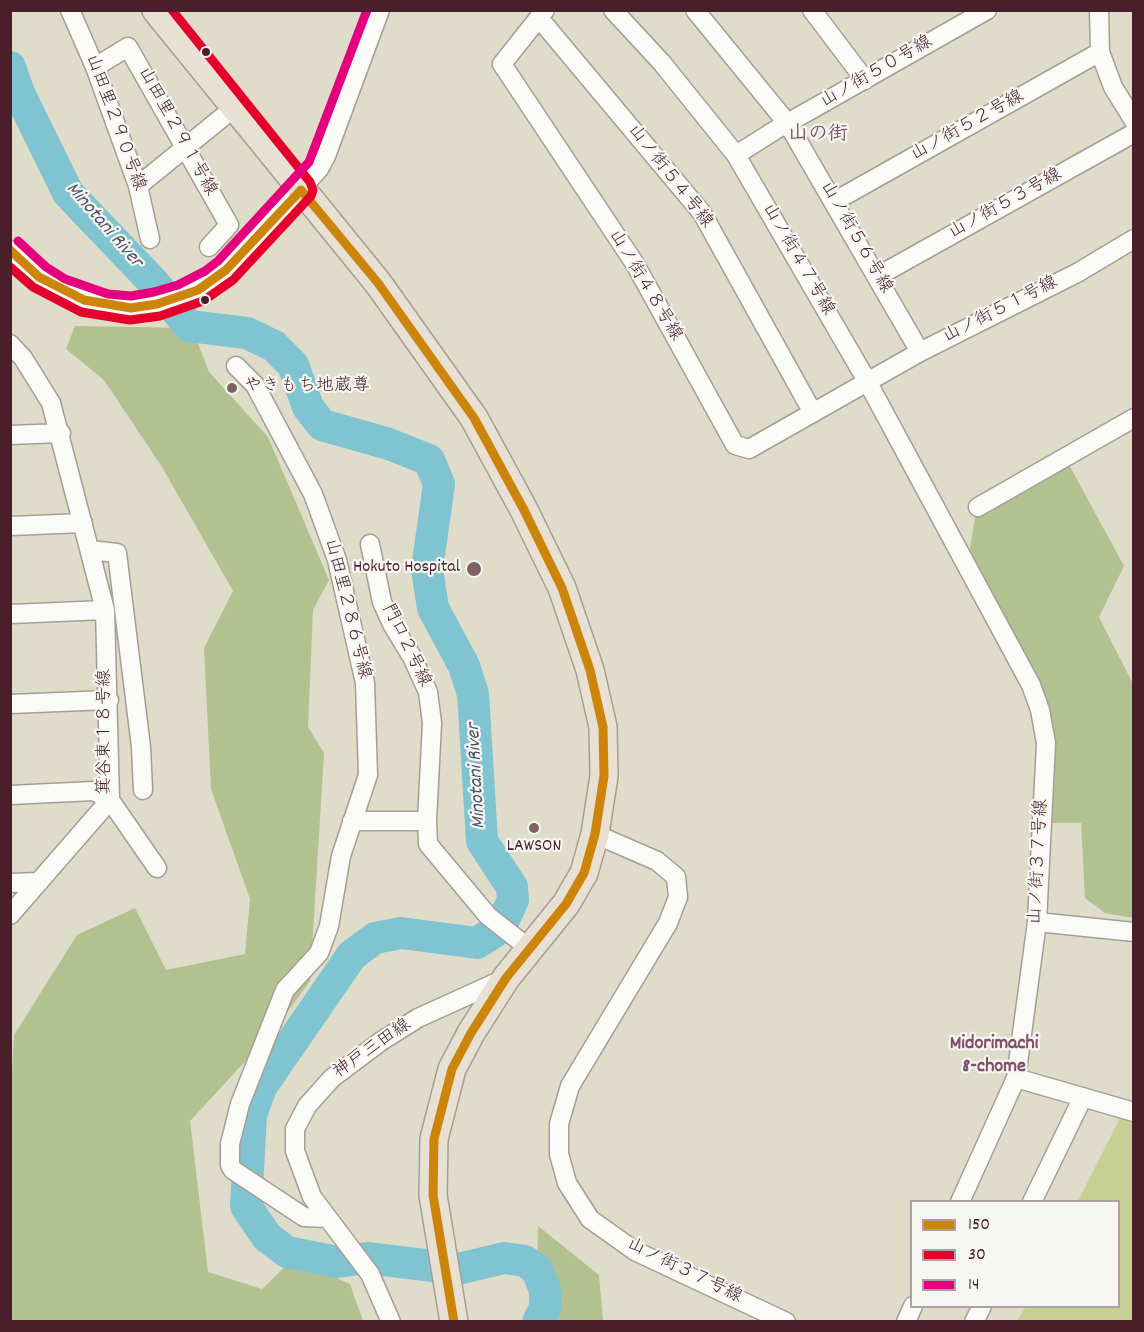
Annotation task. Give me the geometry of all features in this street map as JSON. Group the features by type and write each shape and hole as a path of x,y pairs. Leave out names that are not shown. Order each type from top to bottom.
{"highway":[{"path":"156,10 378,283 474,418 524,510 562,588 590,670 603,727 604,776 595,834 584,873 566,904 522,942 506,978 471,1033 452,1069 434,1139 433,1195 454,1322"}],"street":[{"name":"山田里２９０号線","path":"70,10 95,67 138,186 150,239"},
{"path":"10,250 39,277 60,290 106,306 130,308 157,304 198,290 226,270 301,190 326,156 380,10"},
{"name":"山ノ街４７号線","path":"613,10 662,63 736,155 867,381 949,533"},
{"name":"山ノ街５６号線","path":"695,10 788,124 835,201 920,352"},
{"path":"812,10 865,80"},
{"name":"山ノ街５０号線","path":"736,155 777,129 987,10"},
{"path":"1099,10 1100,52 1113,87 1134,121"},
{"name":"山ノ街４８号線","path":"542,14 502,64 635,264 735,445 749,449 867,381"},
{"name":"山ノ街５４号線","path":"542,14 702,213 813,413"},
{"name":"山田里２９１号線","path":"95,67 128,47 229,225 210,247"},
{"name":"山ノ街５２号線","path":"835,201 1100,52"},
{"path":"138,186 235,107"},
{"name":"山ノ街５３号線","path":"878,276 1134,133"},
{"name":"山ノ街５１号線","path":"867,381 1077,273 1134,239"},
{"name":"箕谷東１８号線","path":"10,344 23,358 51,403 61,433 105,610 110,800 10,915"},
{"name":"山田里２８６号線","path":"236,366 255,385 289,446 312,494 337,560 365,683 368,775 341,856 329,926 319,953 285,990 240,1104 230,1144 230,1165 233,1170 304,1217 327,1218"},
{"path":"978,507 1134,418"},
{"path":"10,435 61,433"},
{"path":"10,526 83,523"},
{"name":"山ノ街３７号線","path":"949,533 1031,685 1040,710 1046,743 1037,922 1016,1078 961,1200"},
{"name":"門口２号線","path":"369,544 382,602 428,692 432,723 428,844 488,916 522,942"},
{"name":"箕谷東１８号線","path":"90,550 117,554 126,614 144,790"},
{"path":"10,614 105,610"},
{"path":"10,704 109,700"},
{"path":"10,795 94,791 110,800 157,868"},
{"path":"352,821 427,821"},
{"name":"山ノ街３７号線","path":"595,834 657,861 676,877 678,897 668,923 570,1086 559,1124 560,1154 567,1183 590,1219 635,1251 786,1322"},
{"path":"10,883 39,882"},
{"path":"1037,922 1134,932"},
{"name":"神戸三田線","path":"391,1322 370,1274 312,1197 295,1151 295,1129 307,1106 332,1078 380,1042 418,1018 506,978"},
{"path":"1016,1078 1134,1112"},
{"path":"1033,1200 1083,1097"},
{"path":"906,1322 912,1308"},
{"path":"974,1322 981,1308"}],"green space":[{"path":"75,326 192,328 209,372 268,437 329,580 313,610 308,727 324,753 310,981 275,1029 190,1121 208,1272 262,1289 293,1259 350,1284 363,1321 11,1322 10,1113 14,1035 77,935 135,908 166,970 245,954 250,899 211,789 204,648 233,591 162,467 104,380 66,349"},
{"path":"1068,463 1124,566 1099,617 1133,684 1133,918 1105,913 1085,898 1081,823 1051,823 1049,731 969,555 975,517"},
{"path":"1121,1116 1133,1120 1133,1321 1017,1322 1024,1308 1120,1308 1120,1200 1079,1200"},
{"path":"538,1226 599,1275 603,1321 536,1321"}],"waterway":[{"name":"Minotani River","path":"10,67 19,93 68,193 154,283 189,326 247,333 274,346 293,365 308,407 322,425 389,444 429,460 439,484 427,569 433,608 464,666 473,694 482,841 512,887 513,900 500,928 477,943 401,933 375,938 352,955 261,1087 251,1115 246,1206 267,1237 287,1252 337,1262 367,1258 458,1269 504,1258 525,1261 537,1270 545,1290 545,1308 538,1322"}],"transit line":[{"name":"30","path":"10,267 33,287 81,312 130,320 160,316 203,301 233,280 311,196 313,190 310,182 172,10"},
{"name":"14","path":"18,241 46,267 65,279 108,294 131,296 154,292 178,285 205,271 218,261 309,162 367,10"},
{"name":"150","path":"301,190 378,283 474,418 524,510 562,588 590,670 603,727 604,776 595,834 584,873 566,904 506,978 471,1033 452,1069 434,1139 433,1195 454,1322"},
{"name":"150","path":"10,250 39,277 84,300 131,308 157,304 198,290 226,270 301,190"}],"place":[{"name":"やきもち地蔵尊","path":"232,388"},
{"name":"Hokuto Hospital","path":"474,569"},
{"name":"LAWSON","path":"534,828"}],"district":[{"name":"山の街","path":"818,136"},
{"name":"Midorimachi 8-chome","path":"994,1056"}]}
